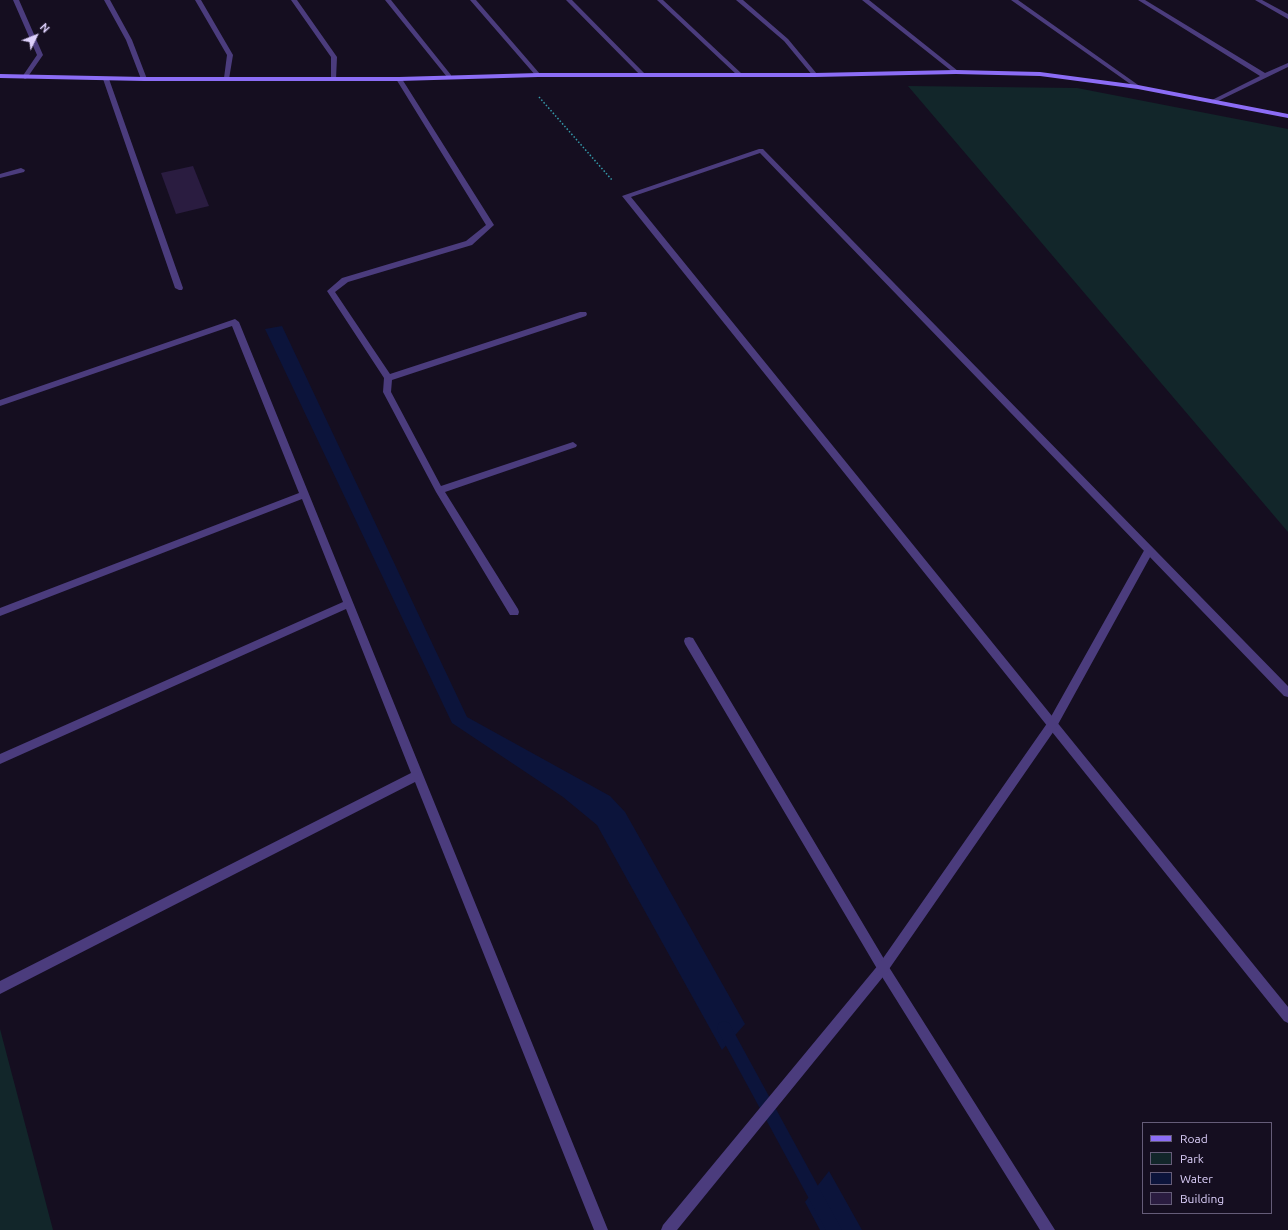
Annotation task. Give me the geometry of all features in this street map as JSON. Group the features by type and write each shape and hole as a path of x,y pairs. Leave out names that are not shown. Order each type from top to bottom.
{"main road":[{"path":"0,76 144,79 399,78 519,75 815,75 956,72 1040,74 1138,87 1288,116"}],"street":[{"path":"16,0 40,55 25,77"},
{"path":"107,0 129,40 144,79"},
{"path":"198,0 230,55 227,78"},
{"path":"294,0 334,57 334,78"},
{"path":"388,0 449,76"},
{"path":"473,0 538,75"},
{"path":"569,0 644,76"},
{"path":"660,0 739,74"},
{"path":"739,0 786,40 815,75"},
{"path":"865,0 956,72"},
{"path":"1014,0 1138,87"},
{"path":"1142,0 1265,76"},
{"path":"1258,0 1288,17"},
{"path":"1212,102 1288,65"},
{"path":"399,78 490,225 469,243 345,280 331,291 388,378 387,392 440,490 514,612"},
{"path":"106,79 180,288"},
{"path":"1288,693 761,150 626,196 1288,1017"},
{"path":"0,176 21,170"},
{"path":"388,378 583,314"},
{"path":"0,403 235,322 601,1230"},
{"path":"440,490 572,445"},
{"path":"0,612 305,494"},
{"path":"668,1230 883,968 1052,725 1149,550"},
{"path":"0,759 348,604"},
{"path":"689,641 883,968 1048,1230"},
{"path":"0,988 417,775"}],"path":[{"path":"519,75 626,196"}],"green space":[{"path":"908,86 1077,88 1288,129 1288,532"},
{"path":"0,1029 53,1230 0,1230"}],"water":[{"path":"282,326 467,717 610,796 625,812 745,1024 722,1050 597,825 563,797 452,723 265,329"},
{"path":"829,1171 862,1230 820,1230 805,1202"}],"building":[{"path":"193,166 209,206 176,214 161,173"}],"waterway":[{"path":"724,1028 834,1230"}]}
